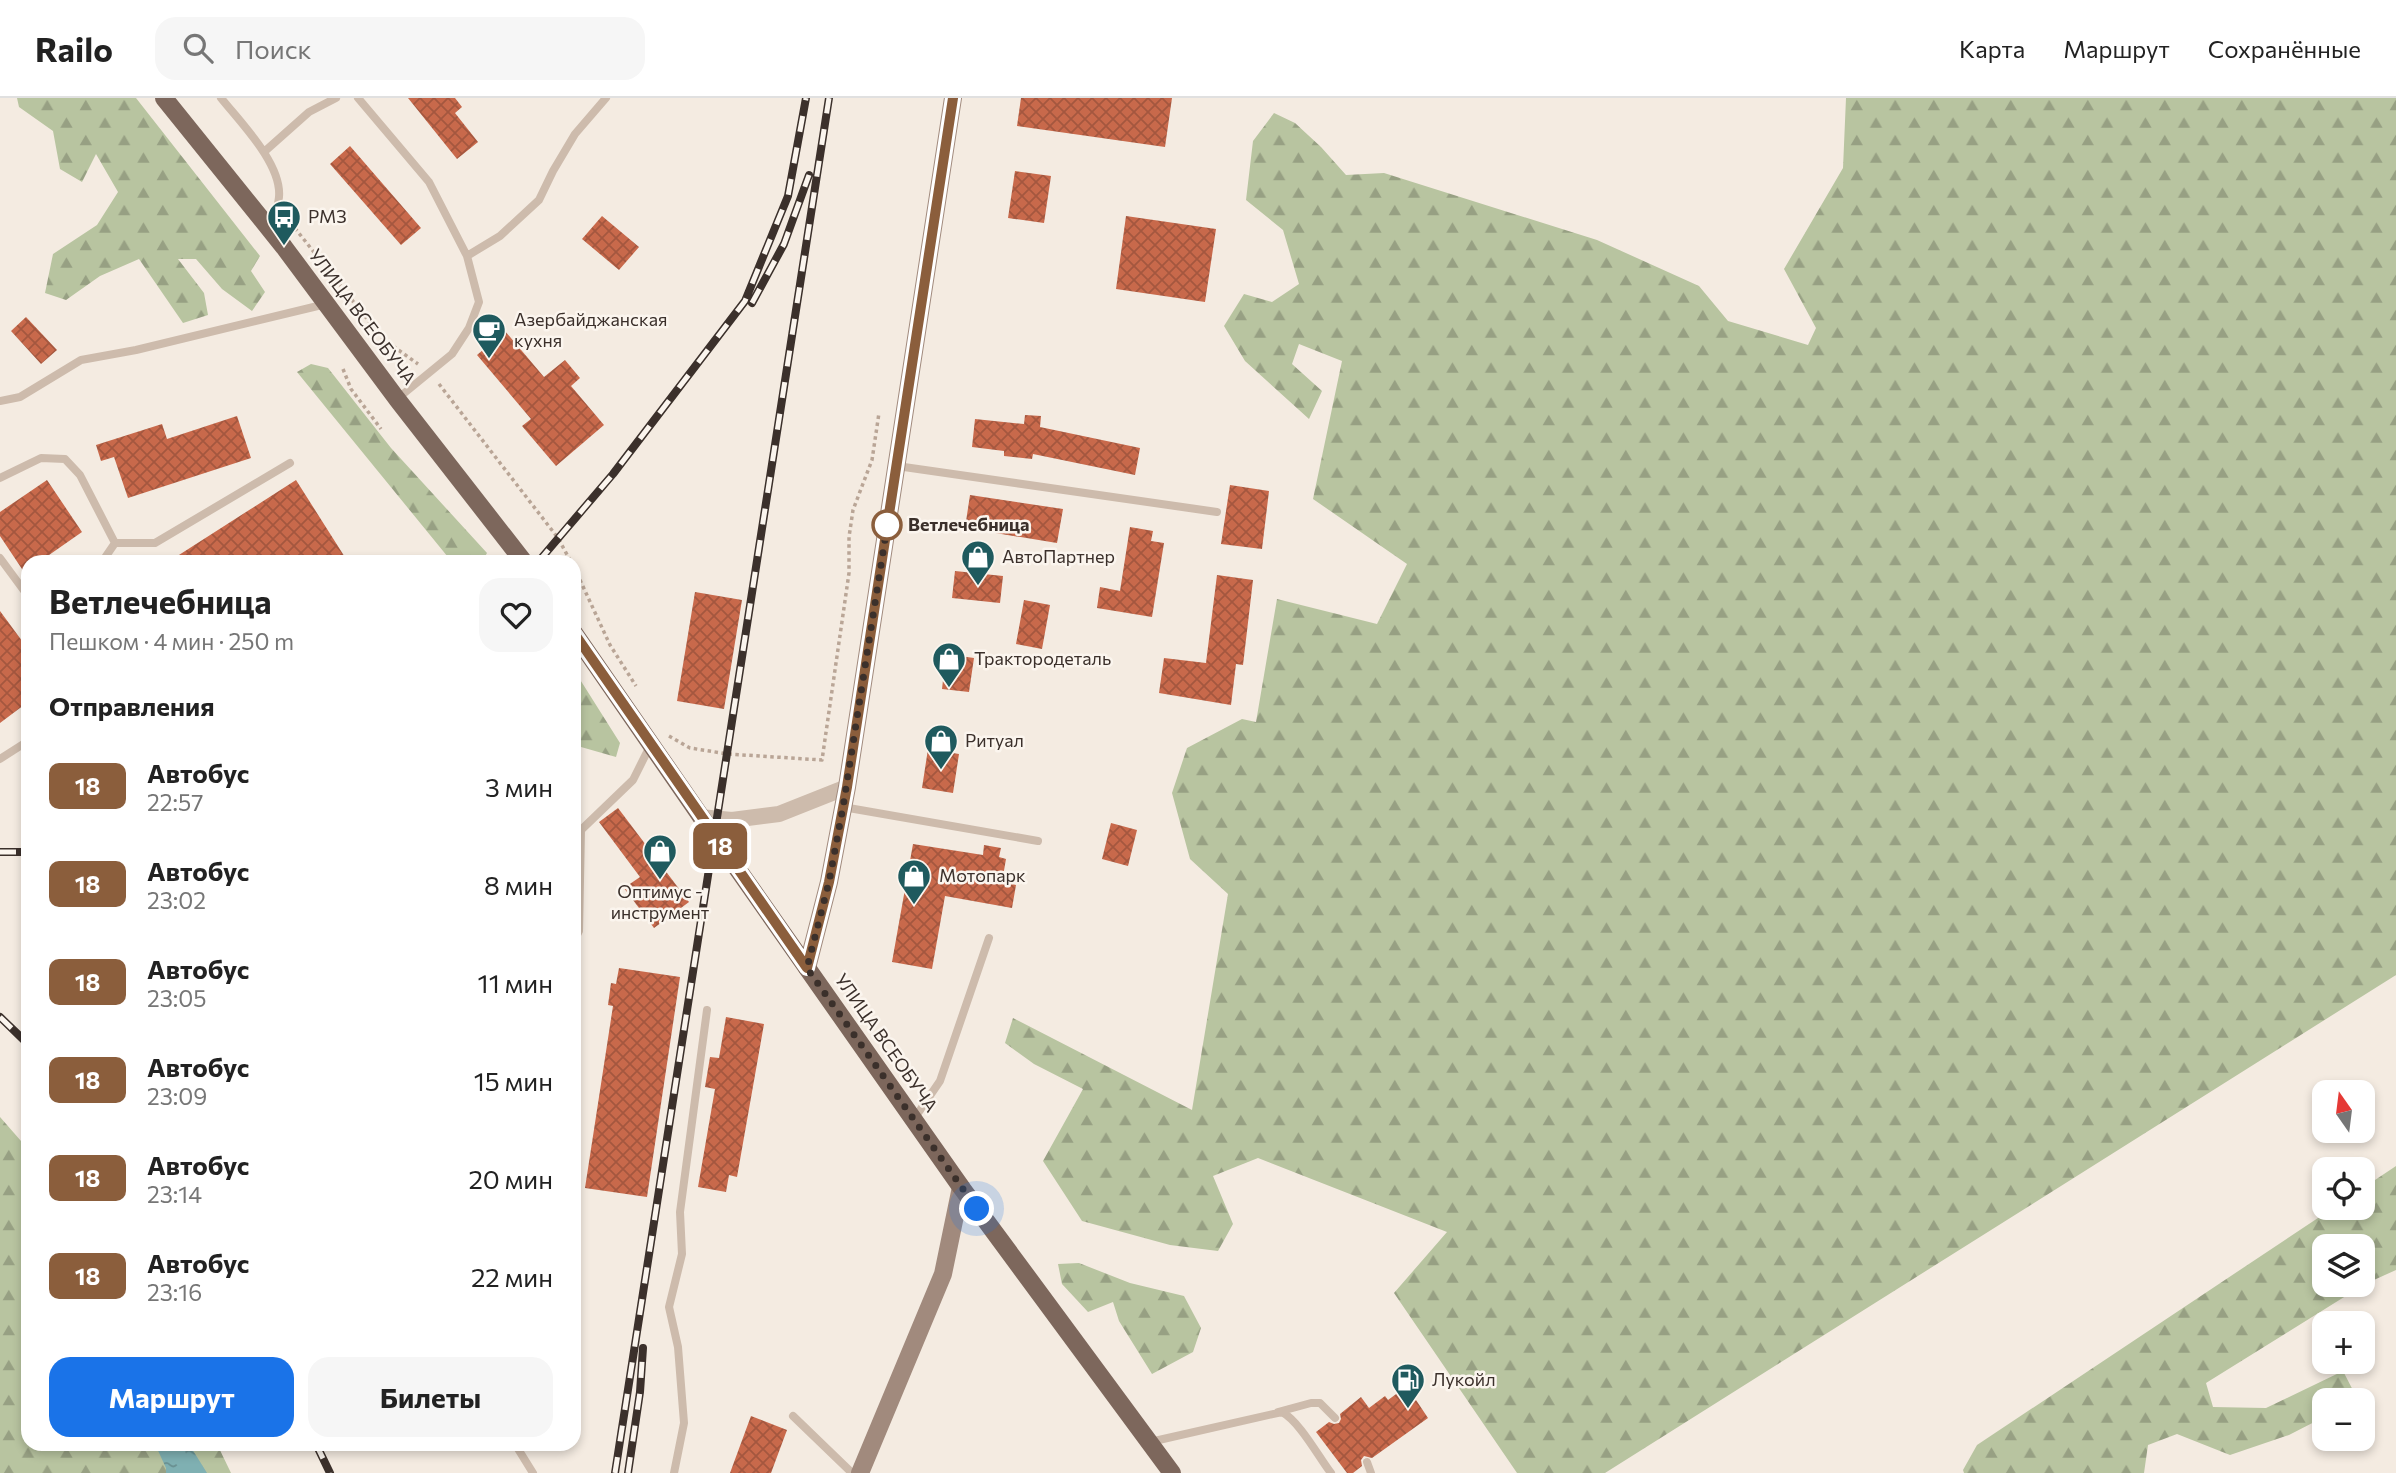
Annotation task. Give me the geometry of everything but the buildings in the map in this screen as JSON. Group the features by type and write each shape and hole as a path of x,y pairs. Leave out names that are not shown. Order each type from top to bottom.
{"main road":[{"name":"УЛИЦА ВСЕОБУЧА","path":"164,98 270,230 519,555"},
{"name":"УЛИЦА ВСЕОБУЧА","path":"581,642 659,740 700,817 961,1187 1172,1473"}],"street":[{"path":"807,968 829,882 847,787 953,98"},
{"path":"700,817 732,820 779,814 847,787"},
{"path":"860,1473 943,1274 961,1187"}],"lane":[{"path":"221,98 264,152 278,179 279,197 270,230"},
{"path":"264,152 309,112 336,98"},
{"path":"358,98 429,182 467,256 479,302 469,328 452,354 397,399"},
{"path":"467,256 500,236 539,200 552,171 575,134 606,98"},
{"path":"0,401 20,397 80,360 136,350 326,304"},
{"path":"0,478 41,458 65,459 80,475 115,543"},
{"path":"115,543 155,543 290,463"},
{"path":"897,466 1217,512"},
{"path":"107,555 115,543"},
{"path":"0,558 21,586"},
{"path":"581,826 634,780 659,740"},
{"path":"0,759 21,746"},
{"path":"843,807 1038,841"},
{"path":"914,1119 940,1081 989,938"},
{"path":"674,1473 684,1423 678,1348 670,1307 682,1254 680,1212 707,1010"},
{"path":"1150,1442 1311,1403 1320,1403 1335,1418"},
{"path":"1278,1412 1288,1416 1331,1473"},
{"path":"793,1416 852,1473"},
{"path":"519,1451 533,1473"},
{"path":"1367,1462 1371,1473"}],"path":[{"path":"278,179 294,227 383,339 430,372 558,538 567,555"},
{"path":"343,369 351,389 381,429"},
{"path":"659,740 728,754 822,760 849,573 849,537 853,510 872,460 879,413"},
{"path":"581,583 610,645 638,690"}],"green space":[{"path":"17,98 136,98 260,256 251,271 265,292 252,311 222,289 196,259 178,259 204,293 208,315 183,323 139,259 100,276 66,300 45,293 53,254 97,225 118,192 96,154 82,182 60,169 53,131 19,107"},
{"path":"1846,98 2396,98 2396,975 1605,1473 1517,1473 1394,1293 1447,1232 1258,1158 1213,1176 1233,1224 1218,1251 1170,1245 1082,1221 1043,1161 1083,1089 1034,1064 1005,1043 1013,1018 1192,1110 1228,894 1190,859 1172,793 1187,748 1242,719 1256,722 1277,599 1377,624 1407,564 1313,499 1342,361 1299,344 1292,364 1322,391 1309,419 1245,361 1224,326 1244,294 1272,302 1299,284 1283,230 1246,200 1253,141 1274,113 1295,123 1346,175 1384,173 1597,240 1699,286 1728,321 1808,345 1816,328 1784,269 1843,168"},
{"path":"311,364 328,368 391,448 487,553 486,555 446,555 297,372"},
{"path":"581,681 620,743 616,757 581,747"},
{"path":"0,1117 21,1141 21,1451 220,1451 231,1473 0,1473"},
{"path":"2396,1166 2396,1270 2375,1279 2375,1234 2312,1234 2312,1297 2344,1297 2322,1311 2312,1311 2312,1317 2206,1383 2213,1407 2266,1408 2337,1374 2345,1374 2352,1388 2312,1388 2312,1423 2289,1435 2230,1455 2177,1434 2148,1445 2144,1473 1964,1473 1963,1470 1977,1445 2315,1220 2375,1220 2375,1180"},
{"path":"1079,1263 1130,1283 1184,1296 1201,1328 1193,1352 1152,1374 1119,1321 1113,1302 1088,1312 1062,1284 1058,1264"}],"water":[{"path":"158,1451 193,1451 207,1473 166,1473"}],"railway":[{"path":"544,555 613,474 745,301 788,196 806,98"},
{"path":"615,1473 829,98"},
{"path":"752,303 784,244 809,175"},
{"path":"0,852 21,852"},
{"path":"0,1017 21,1037"},
{"path":"628,1473 640,1392 643,1348"},
{"path":"319,1451 330,1473"}],"bus line":[{"name":"18","path":"581,643 807,968 829,882 847,787 953,98"}],"place":[{"name":"РМЗ","path":"284,247"},
{"name":"Азербайджанская кухня","path":"489,360"},
{"name":"Ветлечебница","path":"887,525"},
{"name":"АвтоПартнер","path":"978,587"},
{"name":"Трактородеталь","path":"949,689"},
{"name":"Ритуал","path":"941,771"},
{"name":"Оптимус - инструмент","path":"660,881"},
{"name":"Мотопарк","path":"914,906"},
{"name":"Лукойл","path":"1408,1410"}],"route":[{"path":"887,525 889,514 843,807 829,882 807,968 977,1209"}]}
